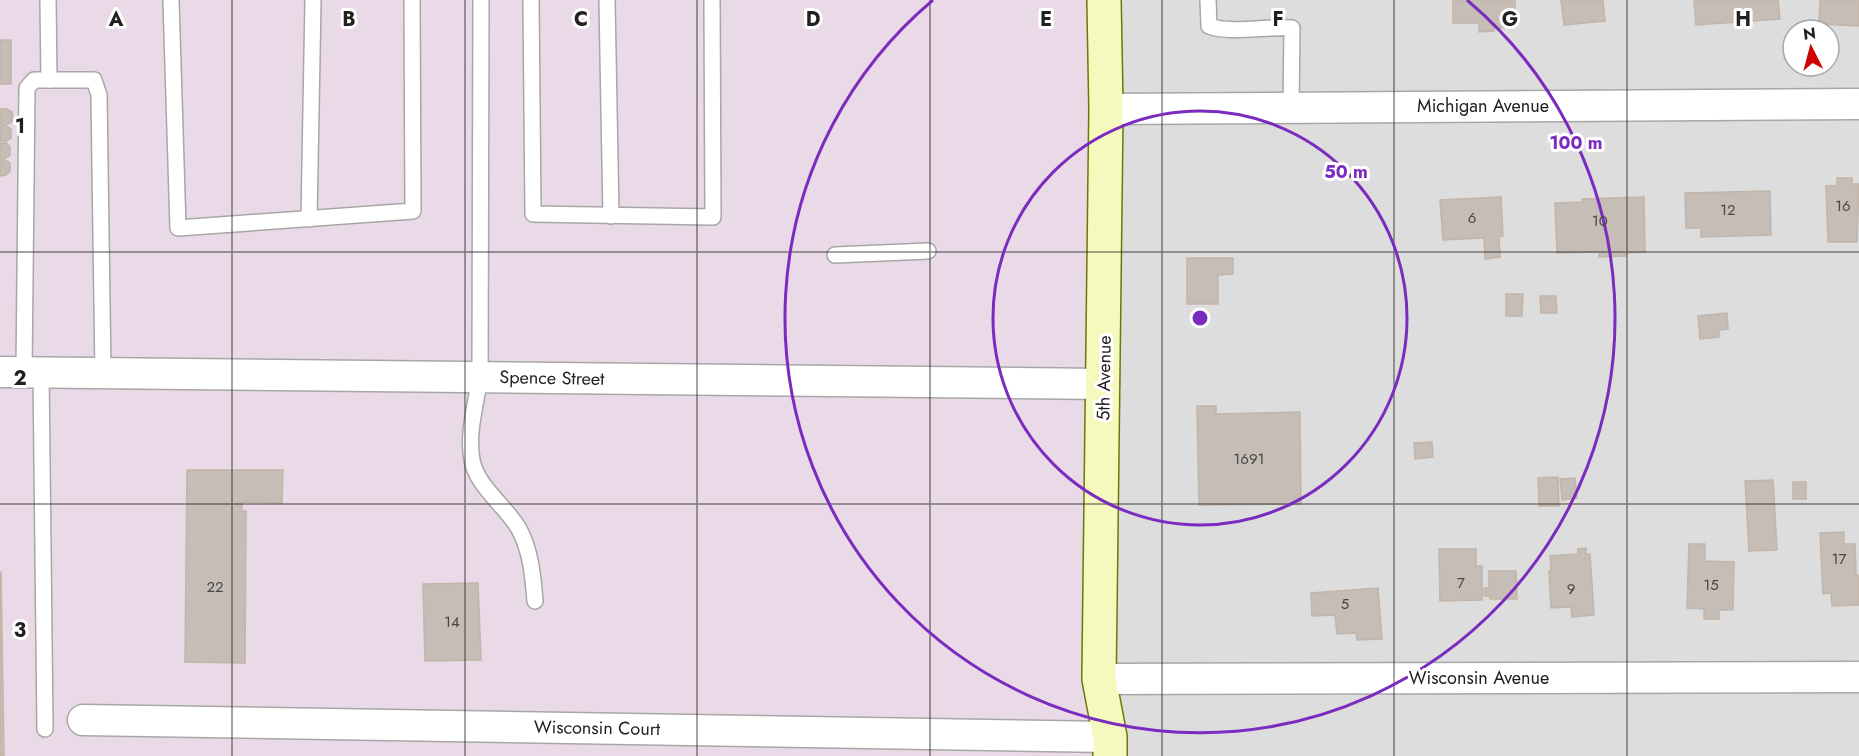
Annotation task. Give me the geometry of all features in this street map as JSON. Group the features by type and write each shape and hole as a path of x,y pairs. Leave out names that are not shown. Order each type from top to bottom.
{"main road":[{"name":"5th Avenue","path":"1104,0 1106,109 1100,679 1110,747"}],"street":[{"name":"Michigan Avenue","path":"1106,109 1859,104"},
{"name":"Spence Street","path":"22,372 1104,384"},
{"name":"Wisconsin Avenue","path":"1100,679 1859,677"},
{"name":"Wisconsin Court","path":"83,720 1110,747"}],"lane":[{"path":"48,0 50,80"},
{"path":"171,0 178,228 413,211 412,0"},
{"path":"309,219 313,0"},
{"path":"481,0 480,377 471,436 472,462 481,479 518,527 527,545 535,601"},
{"path":"531,0 533,214 713,217 712,0"},
{"path":"607,0 611,216"},
{"path":"1208,0 1209,26 1219,30 1292,28 1291,108"},
{"path":"45,729 22,372 27,88 34,80 93,81 99,95 103,373"},
{"path":"835,255 928,251"}],"shaded area":[{"path":"0,0 1093,0 1095,756 0,756"},
{"path":"1106,0 1859,0 1859,756 1113,756"}],"building":[{"path":"1453,0 1515,0 1515,27 1494,28 1494,31 1479,32 1479,23 1453,23"},
{"path":"1561,0 1603,0 1605,21 1564,25"},
{"path":"1694,0 1778,0 1780,19 1696,25"},
{"path":"1820,0 1859,0 1859,26 1841,25 1841,18 1819,18"},
{"path":"0,40 11,40 11,84 0,84"},
{"path":"0,109 12,112 11,123 0,124"},
{"path":"0,126 11,129 11,138 7,141 0,141"},
{"path":"0,143 10,146 10,155 6,158 0,159"},
{"path":"0,160 10,163 10,171 6,175 0,176"},
{"path":"1837,178 1852,178 1852,184 1859,184 1857,242 1828,242 1826,186 1837,186"},
{"path":"1770,191 1771,235 1701,237 1701,228 1686,228 1685,193"},
{"path":"1501,197 1503,236 1499,237 1500,257 1485,259 1484,238 1443,240 1440,200"},
{"path":"1644,197 1645,252 1626,253 1626,256 1599,257 1599,252 1557,253 1555,203 1582,202 1582,199"},
{"path":"1187,258 1233,258 1233,274 1218,275 1218,304 1187,304"},
{"path":"1506,294 1523,294 1522,316 1506,316"},
{"path":"1540,296 1556,296 1557,313 1541,313"},
{"path":"1727,313 1728,329 1719,330 1719,337 1700,339 1698,316"},
{"path":"1197,406 1216,406 1216,414 1300,412 1301,504 1199,505"},
{"path":"1432,442 1433,457 1415,459 1414,443"},
{"path":"187,470 283,470 282,503 242,502 242,511 246,511 245,663 185,662"},
{"path":"1558,477 1559,506 1539,506 1538,478"},
{"path":"1575,478 1577,498 1562,500 1560,479"},
{"path":"1773,480 1777,550 1749,551 1745,481"},
{"path":"1793,482 1806,482 1806,499 1793,499"},
{"path":"1844,532 1844,544 1855,544 1856,575 1859,575 1859,605 1832,606 1831,593 1823,594 1820,533"},
{"path":"1689,544 1705,544 1705,561 1734,562 1733,610 1719,610 1719,619 1704,619 1704,609 1687,608"},
{"path":"1586,548 1586,554 1590,554 1594,615 1572,617 1571,607 1551,608 1550,556 1578,554 1578,549"},
{"path":"1439,549 1476,549 1476,566 1482,566 1482,600 1440,601"},
{"path":"1489,571 1516,571 1517,599 1490,599 1490,596 1484,596 1484,588 1489,588"},
{"path":"1,572 4,756 0,756"},
{"path":"478,583 481,660 425,661 423,584"},
{"path":"1378,588 1382,639 1357,640 1356,633 1337,634 1335,615 1312,616 1311,593"}]}
